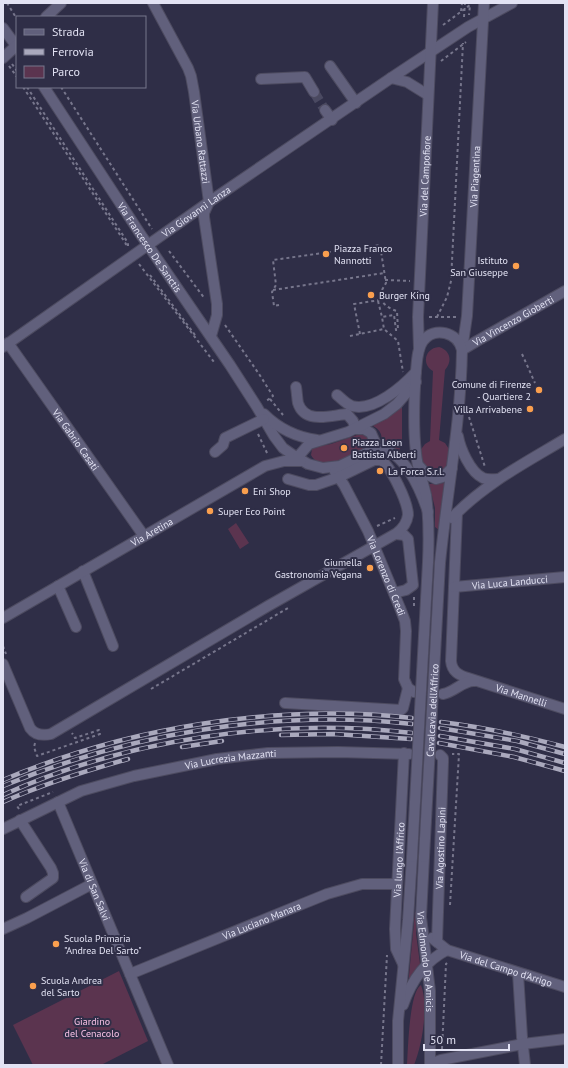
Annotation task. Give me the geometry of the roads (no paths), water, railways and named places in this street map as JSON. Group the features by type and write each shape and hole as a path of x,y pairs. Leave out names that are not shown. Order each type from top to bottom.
{"street":[{"path":"47,16 61,3"},
{"name":"Via Urbano Rattazzi","path":"153,3 188,68 194,92 209,202 204,213 204,217 217,304 217,315 211,336"},
{"name":"Via del Campofiore","path":"419,350 418,317 433,3"},
{"name":"Via Piagentina","path":"462,350 467,316 484,3"},
{"name":"Via Giovanni Lanza","path":"6,345 209,202 332,120 391,78 463,30 512,3"},
{"path":"3,28 16,45"},
{"path":"6,62 16,47"},
{"path":"330,66 356,103"},
{"path":"261,79 305,77 314,92"},
{"path":"391,78 407,82 428,95"},
{"name":"Via Francesco De Sanctis","path":"45,88 257,407"},
{"path":"325,110 332,120"},
{"name":"Via Vincenzo Gioberti","path":"462,350 565,291"},
{"path":"428,512 418,464 414,435 416,377 419,350 421,345 426,337 440,332 455,337 462,350 457,430 443,528"},
{"name":"Via Gabrio Casati","path":"6,345 144,536"},
{"path":"337,395 349,405 357,407 364,406 397,391 416,377"},
{"path":"301,460 305,447 318,440 339,435 354,429 384,414 397,404 416,377"},
{"path":"296,387 300,406 306,413 323,418 347,414 350,417 354,429"},
{"path":"257,407 278,441 287,451 313,466 328,468 340,466 370,451 378,449 387,451 404,463 428,512"},
{"path":"257,407 269,419 292,434 302,438 318,440"},
{"path":"215,452 223,445 225,438 264,419"},
{"path":"354,429 364,429 371,433 375,442 370,451"},
{"path":"457,430 462,449 474,470 482,477 487,479 498,479"},
{"path":"443,528 476,495 498,479 565,439"},
{"name":"Via Aretina","path":"3,618 242,479 272,464 284,461 301,460"},
{"path":"6,662 29,726 33,732 48,735 57,732 268,606 396,533 402,528 407,520 407,508 395,480 381,460 374,460 339,477 316,485 309,485 288,479"},
{"path":"418,464 426,474 436,479 443,477 452,468"},
{"name":"Via Lorenzo di Credi","path":"285,704 401,710 411,690 404,679 406,627 403,615 368,531 339,477 335,472 328,468"},
{"name":"Cavalcavia dell'Affrico","path":"412,857 428,562 428,512"},
{"path":"457,513 452,667 459,675 477,681"},
{"name":"Cavalcavia dell'Affrico","path":"424,857 443,528"},
{"path":"394,593 406,590 413,585 408,540 404,535 396,533"},
{"path":"82,572 112,646"},
{"name":"Via Luca Landucci","path":"454,587 565,577"},
{"path":"58,586 76,627"},
{"path":"443,694 449,693 471,681 477,681"},
{"name":"Via Mannelli","path":"477,681 565,709"},
{"name":"Via Lucrezia Mazzanti","path":"3,829 81,791 134,776 217,759 268,753 338,752 407,754"},
{"name":"Via lungo l'Affrico","path":"403,964 396,949 395,940 396,884 407,754"},
{"name":"Via Agostino Lapini","path":"437,942 443,754"},
{"name":"Via di San Salvi","path":"58,802 168,1065"},
{"path":"20,820 53,873 53,878 49,882 26,897"},
{"name":"Via lungo l'Affrico","path":"398,1065 398,1021 408,920 412,857"},
{"name":"Via Edmondo De Amicis","path":"424,857 422,928 430,992 430,1065"},
{"path":"3,929 92,884"},
{"name":"Via Luciano Manara","path":"130,974 327,894 362,884 396,884"},
{"name":"Via del Campo d'Arrigo","path":"422,928 447,950 565,987"},
{"name":"Via del Campo d'Arrigo","path":"426,966 436,956 447,950"},
{"name":"Via lungo l'Affrico","path":"398,1021 409,990 426,966"},
{"path":"518,973 525,1065"},
{"path":"430,1065 441,1060 523,1044 565,1039"}],"tunnel":[{"path":"314,92 325,110"}],"railway":[{"path":"3,780 51,762 101,746 152,733 204,724 256,717 309,714 361,714 412,718"},
{"path":"3,786 102,752 152,739 204,730 256,723 308,720 360,720 412,724"},
{"path":"441,722 503,732 565,747"},
{"path":"3,795 50,776 100,759 203,737 256,731 309,728 361,729 412,733"},
{"path":"440,728 517,741 565,754"},
{"path":"281,735 334,734 411,739"},
{"path":"440,736 515,749 565,763"},
{"path":"182,747 222,741"},
{"path":"439,743 514,757 565,771"},
{"path":"3,802 64,778 128,759"}],"place":[{"name":"Piazza Franco Nannotti","path":"326,254"},
{"name":"Istituto San Giuseppe","path":"516,266"},
{"name":"Burger King","path":"371,295"},
{"name":"Comune di Firenze - Quartiere 2","path":"539,390"},
{"name":"Villa Arrivabene","path":"530,409"},
{"name":"Piazza Leon Battista Alberti","path":"344,448"},
{"name":"La Forca S.r.l.","path":"380,471"},
{"name":"Eni Shop","path":"245,491"},
{"name":"Super Eco Point","path":"210,511"},
{"name":"Giumella Gastronomia Vegana","path":"370,568"},
{"name":"Scuola Primaria \"Andrea Del Sarto\"","path":"56,944"},
{"name":"Scuola Andrea del Sarto","path":"33,986"}],"park label":[{"name":"Giardino del Cenacolo","path":"92,1026"}]}
